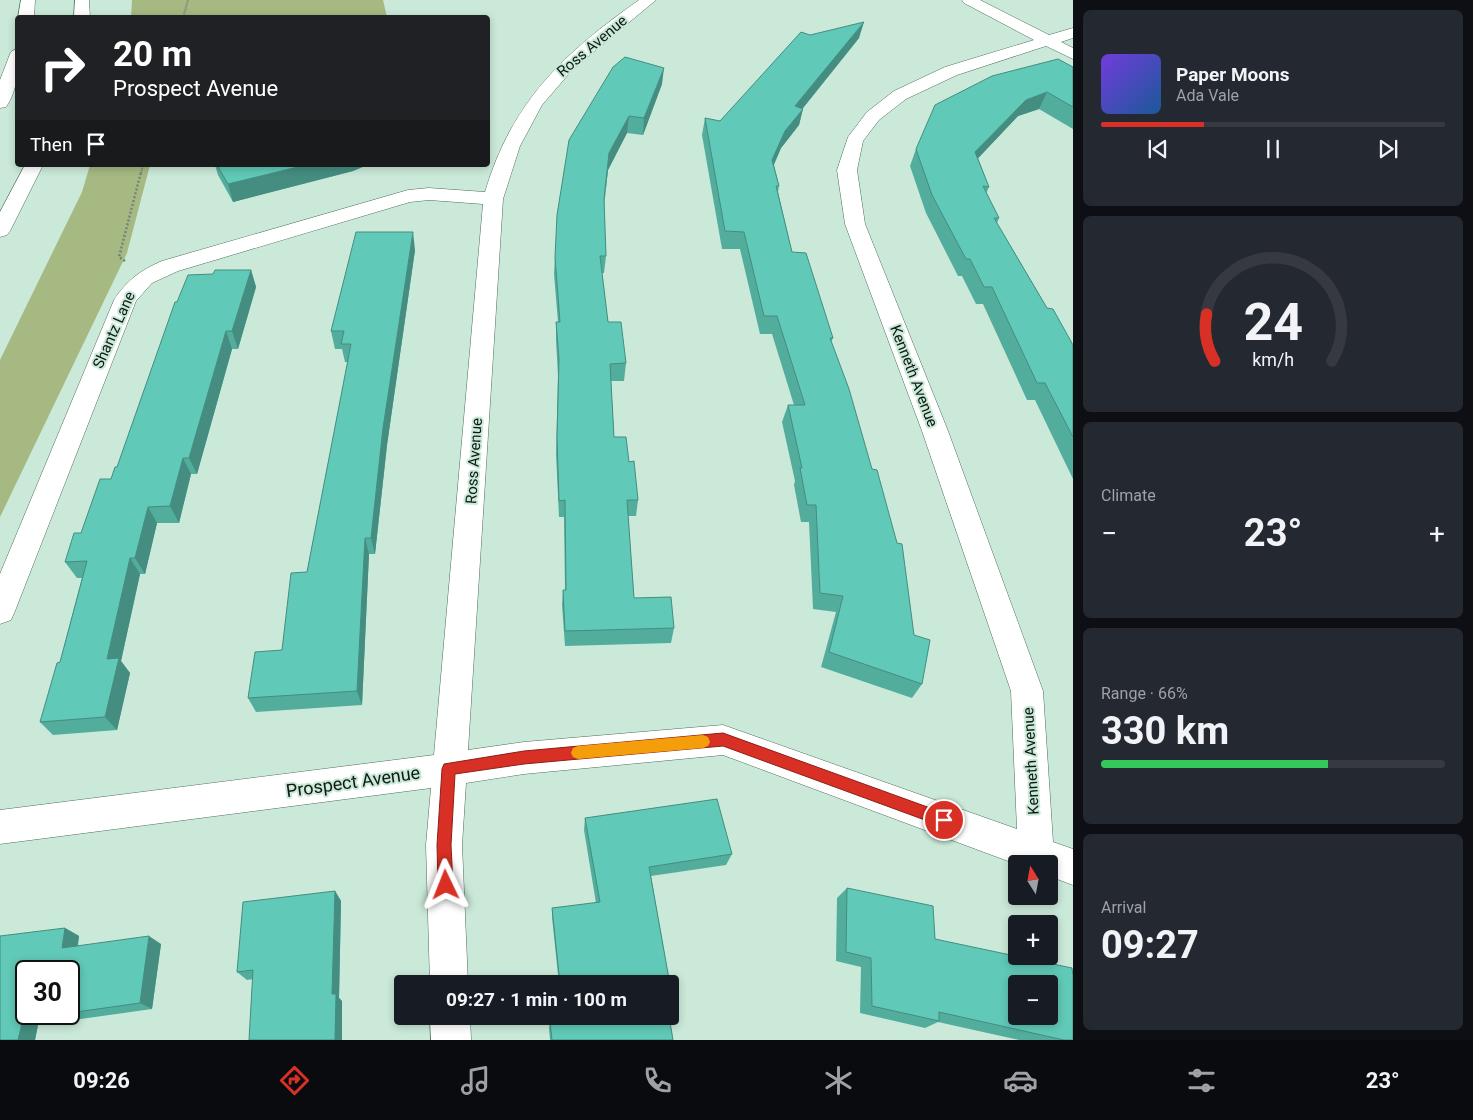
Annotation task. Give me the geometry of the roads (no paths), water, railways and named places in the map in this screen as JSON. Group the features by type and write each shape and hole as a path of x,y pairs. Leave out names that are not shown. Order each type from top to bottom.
{"main road":[{"path":"26,15 28,0"},
{"path":"82,0 82,15"},
{"name":"Ross Avenue","path":"449,975 444,845 493,199 500,168 525,114 551,81 583,50 649,0"},
{"path":"969,0 1073,54"},
{"name":"Kenneth Avenue","path":"1036,854 1027,691 935,431 855,224 847,170 854,141 873,116 900,95 951,71 1073,33"},
{"path":"0,103 15,62"},
{"path":"0,231 33,167"},
{"name":"Shantz Lane","path":"0,611 125,300 136,283 153,272 408,196 429,194 493,199"},
{"name":"Prospect Avenue","path":"0,827 524,758 723,740 1073,867"},
{"path":"450,1025 451,1040"}]}
